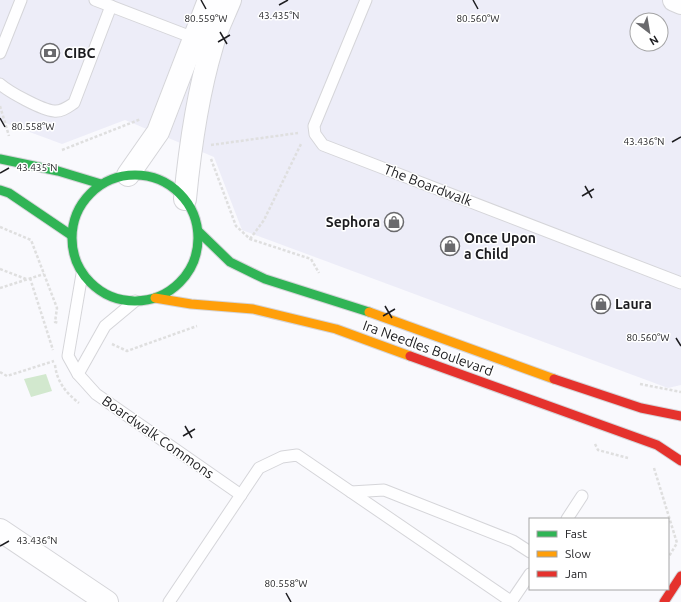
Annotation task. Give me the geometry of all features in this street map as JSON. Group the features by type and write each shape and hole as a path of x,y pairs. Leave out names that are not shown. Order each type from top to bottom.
{"main road":[{"path":"0,159 58,171 101,184"},
{"path":"128,175 144,175 159,179 173,187 185,200 194,214 198,231 196,252 188,272 174,287 155,298 135,301 115,298 96,288 82,274 74,255 71,235 76,215 86,197 101,184 114,178 128,175"},
{"path":"0,190 10,193 71,235"},
{"name":"Ira Needles Boulevard","path":"198,231 230,262 265,280 342,302 567,384 641,408 681,416"},
{"name":"Ira Needles Boulevard","path":"155,298 191,304 253,309 336,329 656,445 681,461"},
{"path":"664,602 681,576"}],"street":[{"path":"128,175 158,132 209,0"},
{"path":"185,200 190,146 199,96 212,44 230,0"},
{"path":"674,0 681,3"},
{"path":"0,530 107,602"}],"lane":[{"path":"0,53 21,0"},
{"path":"95,0 194,38"},
{"name":"The Boardwalk","path":"366,0 314,126 315,134 323,145 681,282"},
{"path":"0,84 9,92 54,111 64,110 74,103 111,6"},
{"name":"Boardwalk Commons","path":"82,274 68,356 78,374 96,394 241,495"},
{"path":"78,374 105,326 135,301"},
{"path":"169,602 259,468 282,457 297,455 511,602 529,575"},
{"path":"352,492 384,490 513,541 529,551"},
{"path":"568,518 582,496"}],"path":[{"path":"0,106 9,136"},
{"path":"57,152 141,119"},
{"path":"206,146 298,134"},
{"path":"250,239 264,220 301,144"},
{"path":"208,153 236,226 250,239 311,259"},
{"path":"0,227 31,240 57,308 55,322 60,324"},
{"path":"0,269 28,279"},
{"path":"0,288 44,274"},
{"path":"28,279 53,350 61,386 79,403"},
{"path":"106,341 127,351 198,326"},
{"path":"0,372 7,376 55,361"},
{"path":"640,384 681,392"},
{"path":"653,465 677,543 669,556"}],"shaded area":[{"path":"0,0 681,0 681,385 668,388 242,230 214,157 125,120 62,144 0,121"}],"green space":[{"path":"46,374 52,391 31,397 24,379"}],"traffic: fast":[{"path":"0,159 58,171 101,184"},
{"path":"141,175 165,183 175,189 184,198 193,214 197,226 198,238 197,250 193,262 184,278 175,287 159,296 147,300 129,301 105,293 95,287 86,278 77,262 73,250 72,232 80,208 86,198 95,189 111,180 123,176 141,175"},
{"path":"0,190 9,193 71,235"},
{"path":"198,231 230,262 265,279 369,312"}],"traffic: slow":[{"path":"155,298 191,304 253,309 336,329 410,356"},
{"path":"369,312 554,379"}],"traffic: jam":[{"path":"410,356 657,445 681,461"},
{"path":"554,379 641,408 681,416"},
{"path":"664,602 681,576"}],"place":[{"name":"CIBC","path":"50,53"},
{"name":"Sephora","path":"394,222"},
{"name":"Once Upon a Child","path":"450,246"},
{"name":"Laura","path":"601,304"}]}
